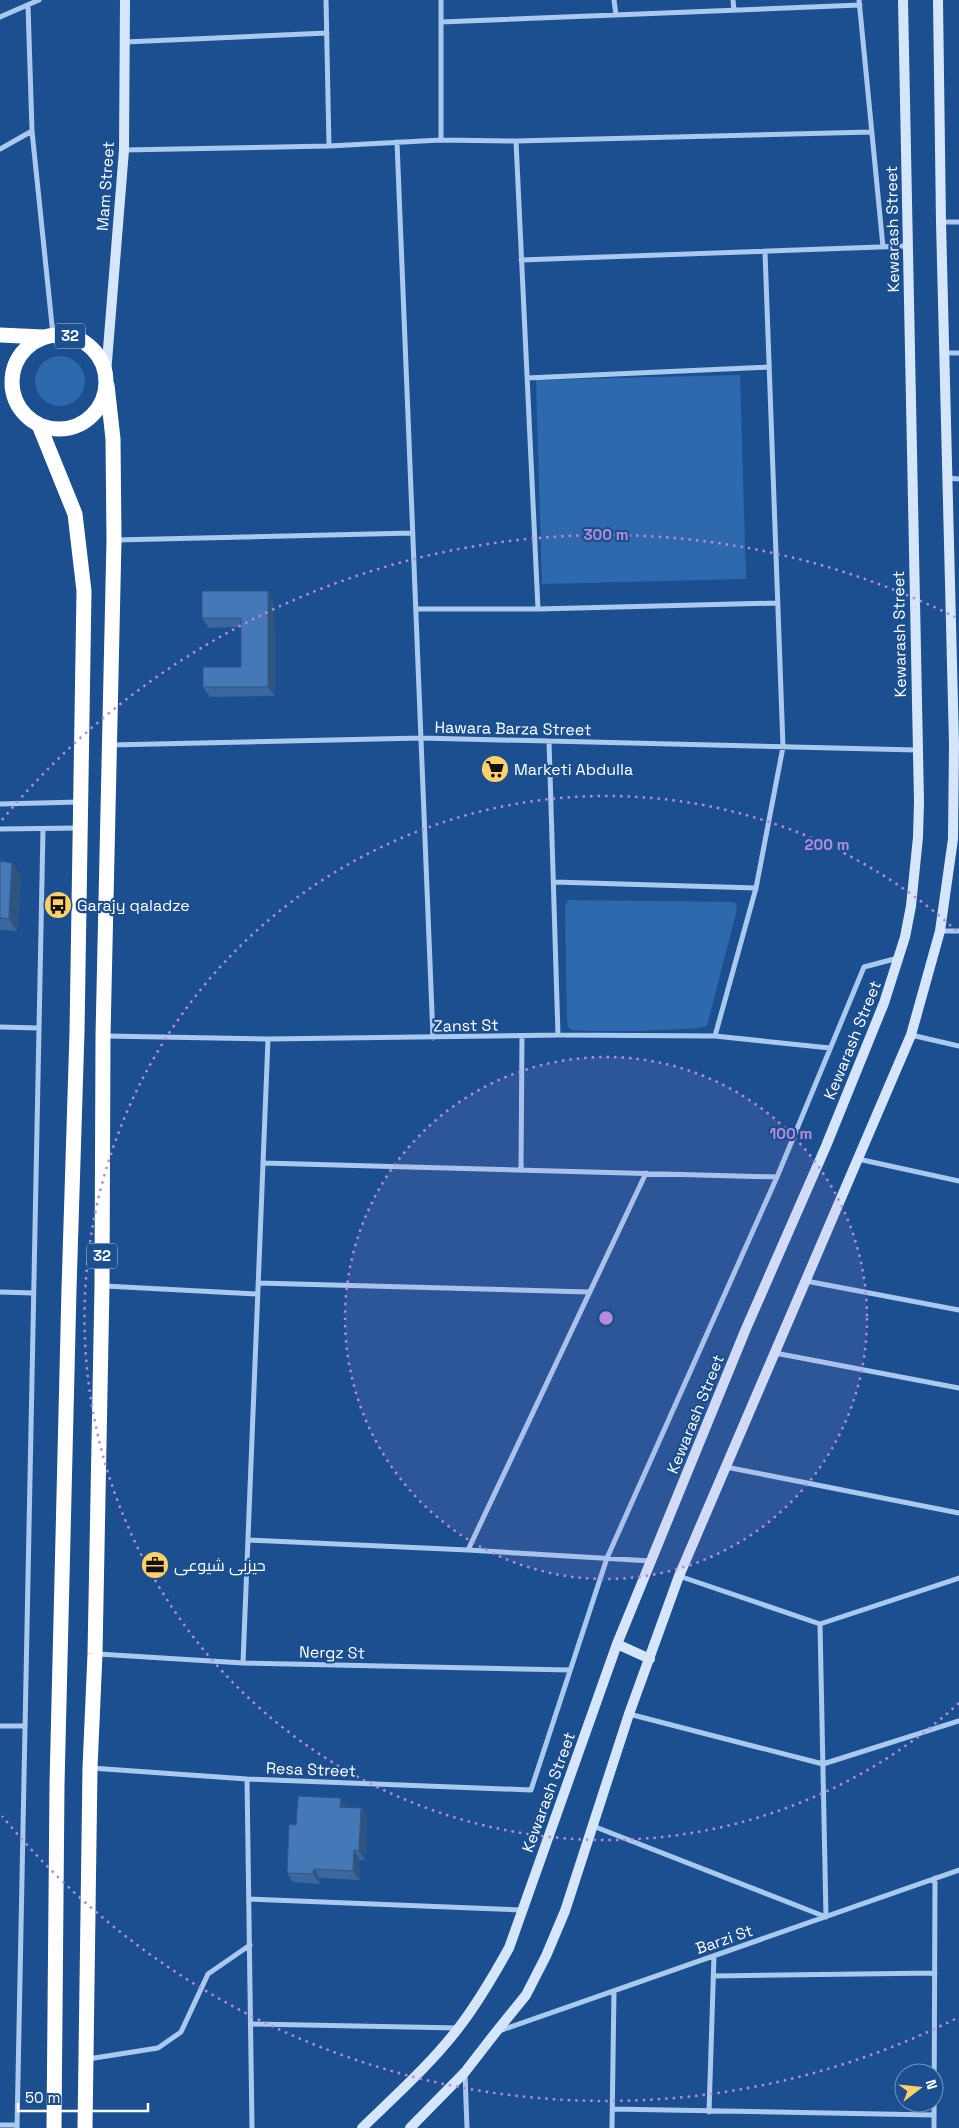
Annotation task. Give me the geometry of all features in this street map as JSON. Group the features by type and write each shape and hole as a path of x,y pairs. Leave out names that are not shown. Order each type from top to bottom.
{"highway":[{"name":"32","path":"0,335 48,336 63,334 83,340 98,354 106,379 113,439 114,540 103,1036 102,1286 95,1654 90,1768 85,2128"},
{"name":"32","path":"48,336 26,347 15,364 12,383 7,390 22,412 39,425 74,514 84,591 82,828 57,1775 54,2128"},
{"path":"39,425 59,430 79,425 92,416 101,404 106,379"}],"main road":[{"name":"Mam Street","path":"106,379 124,150 125,0"},
{"name":"Kewarash Street","path":"362,2128 430,2061 459,2028 486,1989 509,1948 617,1644 746,1331 826,1146 884,1004 899,958 911,906 919,802 916,750 903,0"},
{"path":"410,2128 465,2072 526,1995 546,1956 565,1911 629,1714 679,1576 911,1035 940,931 953,839 956,745 955,606 947,478 938,0"},
{"path":"617,1644 650,1659"}],"street":[{"path":"0,17 39,0"},
{"path":"326,0 329,146"},
{"path":"441,0 441,140"},
{"path":"614,0 616,15"},
{"path":"733,0 734,10"},
{"path":"441,22 734,10 859,2 883,246"},
{"path":"28,4 32,131 48,336"},
{"path":"125,42 327,32"},
{"path":"0,149 32,131"},
{"path":"124,150 329,146 441,140 516,141 871,132"},
{"path":"516,141 538,609"},
{"path":"397,142 433,1038"},
{"path":"941,222 959,222"},
{"path":"521,260 907,246"},
{"path":"715,1036 756,888 783,747 765,252"},
{"path":"944,353 959,353"},
{"path":"527,378 768,367"},
{"path":"947,478 959,479"},
{"path":"114,540 413,533"},
{"path":"416,609 538,609 778,603"},
{"name":"Hawara Barza Street","path":"110,745 421,738 916,750"},
{"path":"549,741 558,1035"},
{"path":"0,804 82,802"},
{"path":"0,829 82,828"},
{"path":"0,2125 17,2126 43,829"},
{"path":"554,882 756,888"},
{"path":"940,931 959,931"},
{"path":"570,1670 607,1558 777,1177 864,967 899,958"},
{"path":"0,1027 38,1028"},
{"name":"Zanst St","path":"103,1036 268,1039 558,1035 715,1036 830,1048"},
{"path":"911,1035 959,1046"},
{"path":"521,1169 522,1036"},
{"path":"243,1663 268,1039"},
{"path":"857,1159 959,1181"},
{"path":"263,1163 777,1177"},
{"path":"468,1550 646,1173"},
{"path":"805,1281 959,1310"},
{"path":"258,1283 589,1292"},
{"path":"102,1286 257,1294"},
{"path":"0,1292 33,1293"},
{"path":"774,1353 959,1388"},
{"path":"726,1467 959,1513"},
{"path":"248,1540 651,1561"},
{"path":"679,1576 820,1624 959,1578"},
{"path":"593,1826 826,1916 820,1624"},
{"name":"Nergz St","path":"95,1654 243,1663 570,1670"},
{"name":"Resa Street","path":"90,1768 248,1779 530,1790 570,1670"},
{"path":"629,1714 822,1764 959,1721"},
{"path":"0,1726 24,1726"},
{"path":"248,1779 252,2128"},
{"name":"Barzi St","path":"496,2032 959,1870"},
{"path":"934,2128 935,1878"},
{"path":"249,1899 522,1910"},
{"path":"85,2060 158,2048 181,2032 208,1974 250,1944"},
{"path":"709,2112 714,1956"},
{"path":"713,1976 935,1973"},
{"path":"612,2128 614,1991"},
{"path":"251,2024 459,2028"},
{"path":"465,2072 467,2128"},
{"path":"612,2110 934,2115"}],"shaded area":[{"path":"55,356 65,356 78,363 85,376 85,386 78,399 65,406 55,406 46,402 39,395 35,386 35,376 39,367 46,360"},
{"path":"740,375 746,579 542,584 536,380"},
{"path":"568,900 734,902 737,905 736,913 707,1026 665,1030 571,1030 568,1027 567,1019 565,906"}],"building":[{"path":"202,591 268,591 268,687 203,687 203,667 241,667 241,618 202,618"},
{"path":"0,861 12,863 9,919 0,918"},
{"path":"298,1796 341,1798 340,1807 361,1808 359,1851 354,1850 353,1871 314,1869 313,1874 287,1873 289,1824 296,1825"}],"place":[{"name":"Marketi Abdulla","path":"495,769"},
{"name":"Garajy qaladze","path":"58,905"},
{"name":"حیزبی شیوعی","path":"155,1565"}]}
